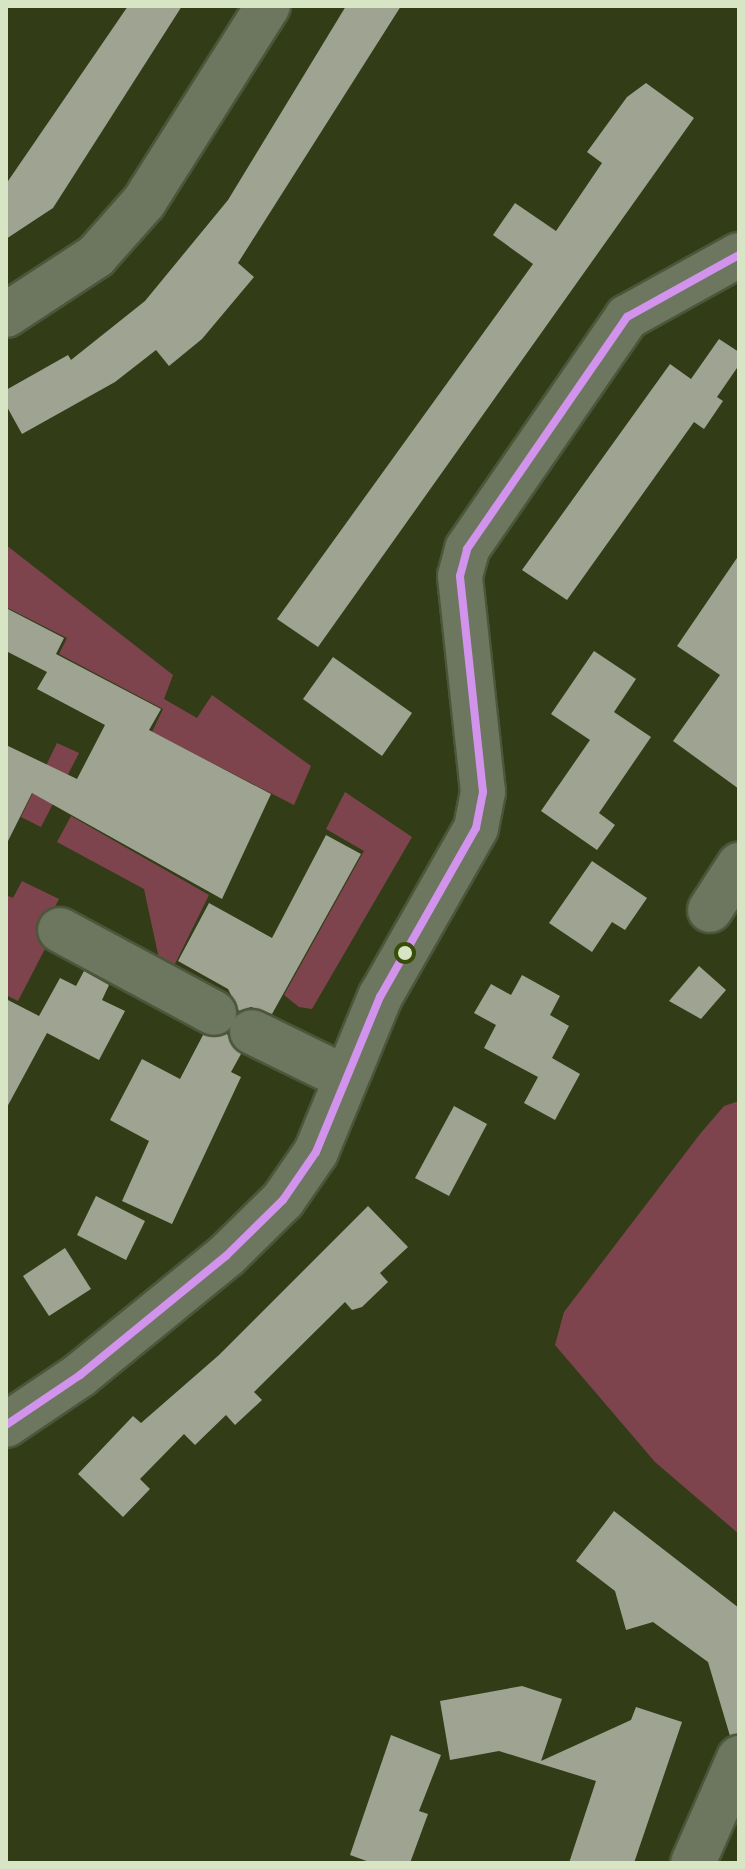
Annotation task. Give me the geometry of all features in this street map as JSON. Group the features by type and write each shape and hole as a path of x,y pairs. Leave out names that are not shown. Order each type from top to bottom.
{"street":[{"path":"6,315 96,256 144,202 268,6"},
{"path":"6,1425 80,1375 226,1256 283,1200 327,1130 344,1077 380,997 476,828 483,792 460,576 467,549 627,317 739,255"},
{"path":"710,910 739,865"},
{"path":"60,930 233,1023 344,1077"},
{"path":"693,1863 739,1758"}],"shaded area":[{"path":"6,545 173,675 164,699 197,718 212,695 311,766 294,805 152,732 163,709 59,654 67,638 6,607"},
{"path":"57,743 79,753 41,827 21,817"},
{"path":"345,792 412,837 312,1009 299,1007 284,995 364,851 326,829"},
{"path":"71,816 209,895 170,974 161,968 144,889 57,842"},
{"path":"22,881 59,899 38,939 47,945 18,1001 6,995 6,895 13,898"},
{"path":"739,1101 739,1534 655,1462 555,1345 564,1312 700,1134 724,1106"}],"building":[{"path":"128,6 182,6 53,208 6,239 6,184"},
{"path":"346,6 401,6 238,263 254,277 202,339 169,366 156,350 115,382 22,434 6,405 6,390 68,355 71,360 145,301 228,200"},
{"path":"646,83 694,118 318,647 277,619 533,264 493,235 515,203 556,231 602,163 587,152 627,97"},
{"path":"719,339 739,352 739,365 717,397 723,401 704,429 694,422 567,600 522,570 670,364 691,379"},
{"path":"739,555 739,789 673,741 720,675 677,646"},
{"path":"6,608 64,638 56,654 161,709 149,730 271,794 222,899 32,793 6,845 6,745 77,779 105,725 37,689 47,672 6,651"},
{"path":"594,651 636,679 614,712 651,737 599,813 615,825 597,850 541,811 590,740 551,714"},
{"path":"333,657 412,713 382,756 303,699"},
{"path":"326,835 361,854 272,1014 251,1007 239,1011 228,989 178,961 209,903 272,938"},
{"path":"592,861 647,898 625,930 612,922 592,952 549,923"},
{"path":"699,966 726,990 701,1019 669,1001"},
{"path":"84,971 109,985 102,1000 125,1011 99,1060 47,1033 6,1109 6,999 39,1016 60,978 76,986"},
{"path":"522,975 560,996 550,1015 569,1026 552,1058 580,1074 555,1120 524,1103 538,1077 484,1048 496,1025 474,1013 491,984 511,995"},
{"path":"227,1034 241,1054 231,1072 241,1077 172,1224 122,1201 149,1141 110,1120 142,1059 180,1079 203,1035"},
{"path":"454,1106 487,1124 449,1196 415,1178"},
{"path":"96,1196 145,1221 126,1260 77,1235"},
{"path":"368,1206 408,1247 380,1273 388,1282 362,1307 352,1310 345,1302 254,1392 262,1400 235,1425 226,1415 195,1445 184,1434 140,1479 150,1489 123,1517 78,1474 133,1416 141,1423 219,1355"},
{"path":"65,1248 91,1289 49,1316 23,1276"},
{"path":"614,1511 739,1608 739,1733 730,1736 708,1662 653,1622 626,1630 615,1591 576,1561"},
{"path":"522,1686 562,1699 541,1761 631,1720 636,1707 682,1722 634,1863 569,1863 596,1781 499,1751 450,1760 440,1701"},
{"path":"391,1735 441,1755 419,1811 428,1814 410,1863 372,1863 350,1855"}],"transit line":[{"path":"6,1425 80,1375 226,1256 283,1200 316,1152 380,997 476,828 483,792 460,576 467,549 627,317 739,255"}]}
